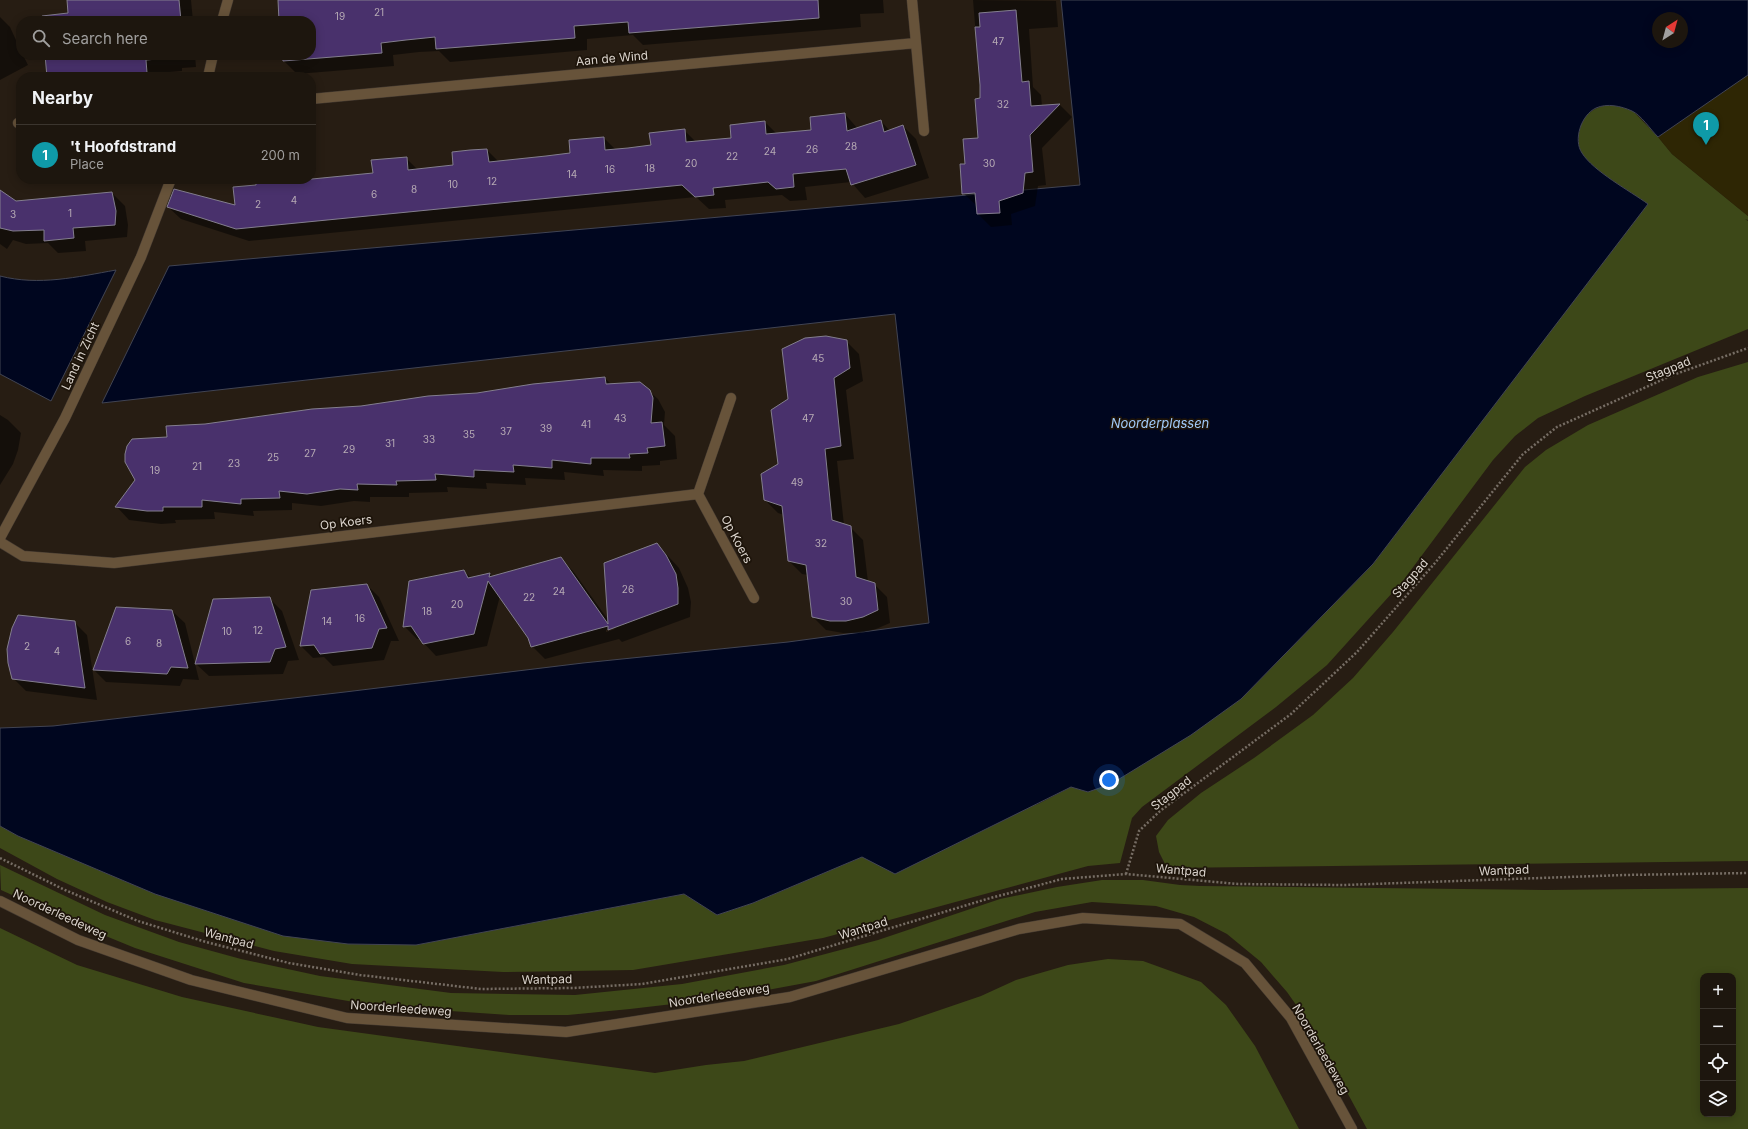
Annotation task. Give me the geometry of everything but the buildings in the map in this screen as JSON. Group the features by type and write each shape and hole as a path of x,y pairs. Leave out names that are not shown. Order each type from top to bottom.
{"street":[{"path":"223,16 228,0"},
{"path":"912,0 924,131"},
{"name":"Aan de Wind","path":"316,99 916,43"},
{"path":"209,72 212,60"},
{"name":"Land in Zicht","path":"0,538 65,418 141,257 170,184"},
{"path":"698,494 730,398"},
{"name":"Op Koers","path":"0,542 23,556 114,563 698,494 754,598"},
{"name":"Noorderleedeweg","path":"0,901 78,940 191,980 347,1018 566,1032 790,996 1018,929 1083,918 1180,924 1245,964 1281,1006 1291,1018 1352,1129"}],"path":[{"name":"Stagpad","path":"1126,874 1138,831 1160,811 1291,714 1357,652 1435,563 1523,454 1558,427 1673,375 1748,348"},
{"name":"Wantpad","path":"0,858 65,890 138,921 206,942 289,963 352,974 481,989 572,988 642,984 788,959 987,899 1062,879 1126,874 1238,884 1344,885 1624,875 1748,873"}],"green space":[{"path":"1607,105 1618,106 1633,111 1672,154 1748,216 1748,220 1745,219 1748,221 1748,329 1585,396 1538,418 1515,436 1493,460 1402,582 1327,665 1276,707 1142,807 1132,818 1120,863 1088,866 823,938 633,970 503,972 352,964 274,951 155,920 107,902 57,879 0,848 0,826 18,836 155,894 348,944 416,945 684,894 717,915 753,903 862,857 1038,804 1071,787 1088,792 1241,699 1373,564 1647,204 1594,167 1581,153 1578,139 1580,128 1585,117 1598,108"},
{"path":"1748,362 1748,861 1167,868 1159,852 1156,836 1168,820 1201,793 1254,758 1313,715 1353,678 1393,632 1525,467 1546,450 1588,425 1698,377"},
{"path":"0,865 105,915 179,942 241,959 320,976 451,993 575,995 682,984 784,965 878,940 1000,899 1057,887 1102,880 1143,880 1200,886 1545,890 1748,888 1748,1129 1367,1129 1311,1026 1287,992 1261,962 1227,934 1194,917 1156,906 1092,902 1035,912 816,981 724,998 568,1015 509,1015 377,1006 244,983 135,948 74,923 1,890"},
{"path":"0,928 77,965 182,997 318,1027 655,1073 744,1061 899,1024 981,996 1016,980 1068,965 1108,959 1143,961 1201,982 1226,1005 1255,1046 1299,1129 0,1129"}],"sand":[{"path":"1748,75 1748,216 1672,154 1658,137"}],"water":[{"name":"Noorderplassen","path":"1061,0 1748,0 1748,75 1658,137 1639,116 1632,111 1623,108 1609,105 1600,106 1586,116 1580,128 1578,141 1579,148 1582,153 1594,167 1603,174 1648,204 1373,564 1241,699 1191,735 1111,784 1088,792 1071,787 895,874 862,857 753,903 717,915 684,894 416,945 348,944 283,936 155,894 18,836 0,826 0,728 53,726 583,663 788,642 929,623 895,314 102,403 169,266 1080,185"},
{"path":"116,270 51,401 0,374 0,276 15,279 44,280 72,278"}],"place":[{"name":"'t Hoofdstrand","path":"1706,145"}]}
